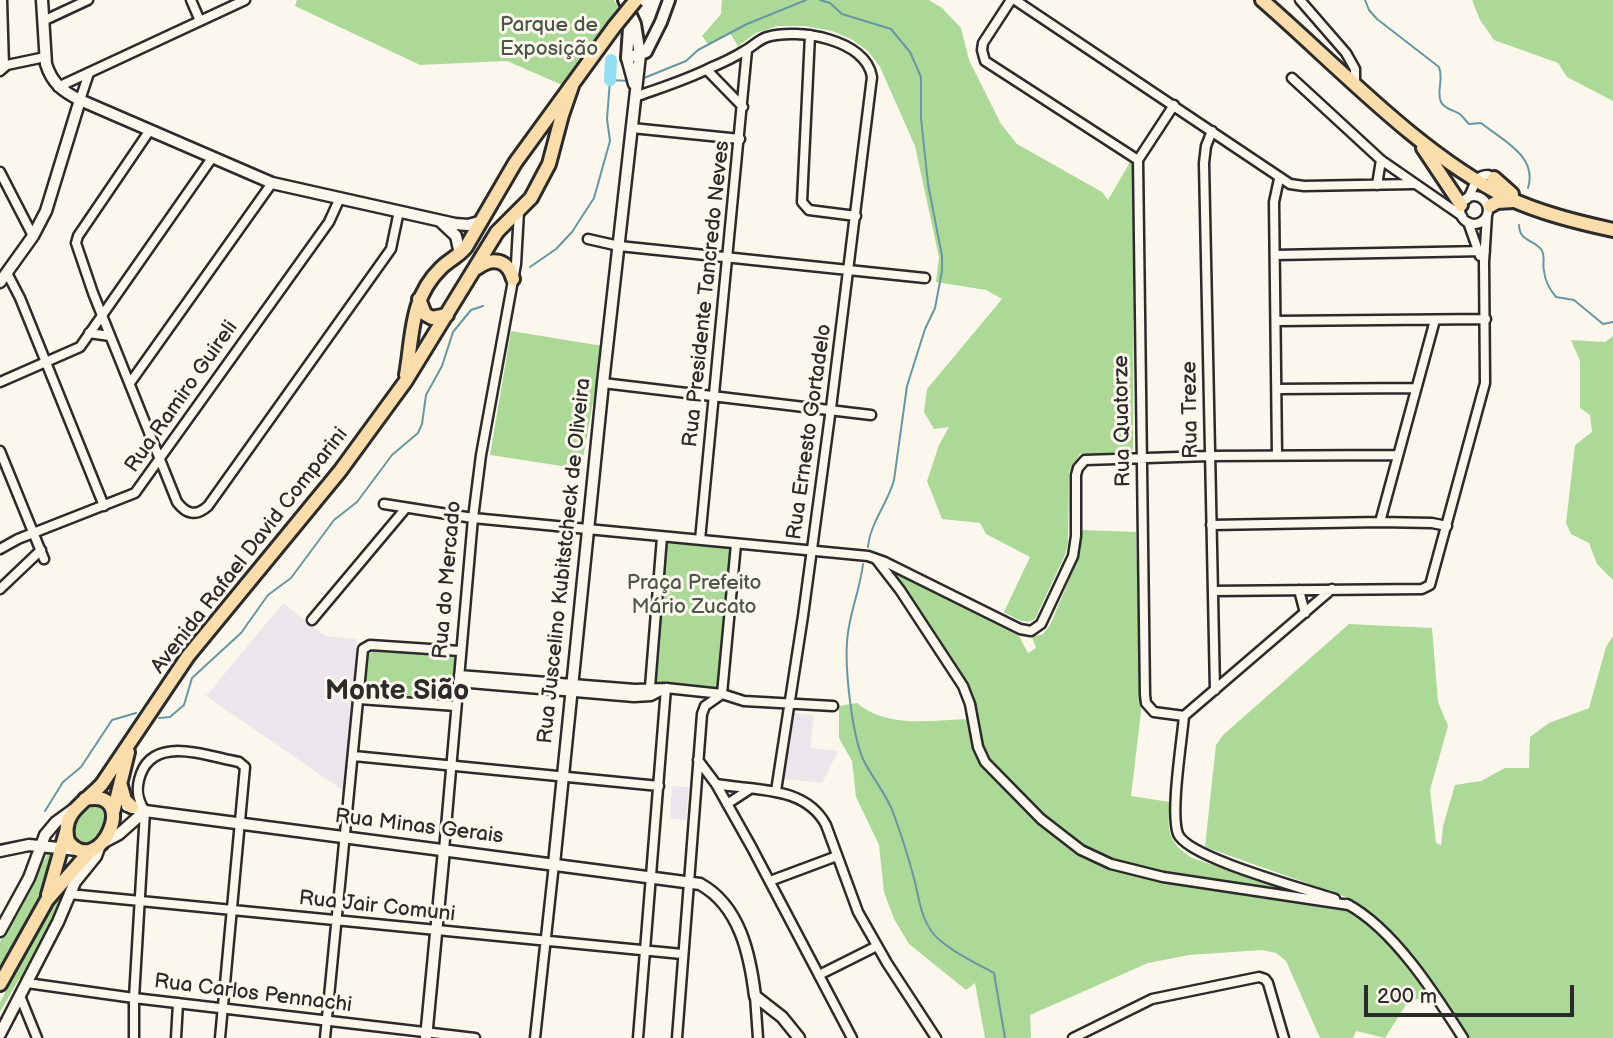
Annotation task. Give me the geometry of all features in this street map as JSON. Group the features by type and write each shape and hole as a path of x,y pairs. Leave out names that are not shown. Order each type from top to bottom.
{"main road":[{"path":"624,0 631,13 633,43 627,58"},
{"name":"Avenida Rafael David Comparini","path":"405,382 419,298 442,267 460,254 526,148 583,67 636,0"},
{"path":"627,58 646,52 669,0"},
{"path":"1262,0 1412,134 1456,167 1519,202 1580,223 1613,230"},
{"path":"633,43 640,55"},
{"name":"Avenida Rafael David Comparini","path":"47,900 74,809 102,784 188,656 333,480 405,382 497,232 531,198 549,164 572,86"},
{"path":"1412,134 1465,211"},
{"path":"526,148 541,149 546,153 549,164"},
{"path":"1483,180 1489,203 1519,202"},
{"path":"474,271 490,261 503,262 508,265 513,279"},
{"path":"419,298 425,314 437,318 447,314"},
{"name":"Avenida Rafael David Comparini","path":"0,984 47,900 111,825 112,805 121,785 129,745"},
{"path":"121,785 122,794 132,807"},
{"path":"85,799 92,797 112,805"},
{"path":"66,831 68,841 93,847"}],"street":[{"path":"2,0 2,69 45,57"},
{"path":"41,0 45,57 49,73 58,87 80,100 272,183 339,200 440,220 468,225 479,222"},
{"path":"43,21 88,0"},
{"path":"191,0 200,21"},
{"path":"58,87 245,0"},
{"path":"1174,105 1138,160 985,61 983,43 1013,0 1174,105 1279,179 1297,186 1413,184"},
{"path":"1303,3 1346,53 1355,69 1355,83"},
{"path":"635,92 707,70 747,50 756,42 775,35 810,36 802,204 809,210 856,216"},
{"name":"Rua Ernesto Gortadelo","path":"776,791 850,270 872,77 868,63 855,52 835,41 810,36"},
{"name":"Rua Presidente Tancredo Neves","path":"700,540 747,50"},
{"name":"Rua Juscelino Kubitstcheck de Oliveira","path":"535,1038 570,687 640,55"},
{"name":"Rua Juscelino Kubitstcheck de Oliveira","path":"627,58 635,92"},
{"path":"707,70 743,107"},
{"path":"0,282 33,236 49,205 90,73"},
{"path":"1292,78 1381,160 1413,184 1465,211 1479,223 1489,203"},
{"path":"632,128 740,139"},
{"path":"150,130 78,236 76,243 159,459 177,502 186,511 198,514 208,506 391,249 399,211"},
{"name":"Rua Treze","path":"1212,131 1205,153 1205,163 1215,690"},
{"path":"0,382 77,350 212,158"},
{"name":"Rua Quatorze","path":"1138,160 1146,703 1154,712 1184,716"},
{"path":"1377,185 1381,160"},
{"path":"0,172 33,236"},
{"path":"1277,456 1274,202 1279,179"},
{"path":"1465,211 1483,180"},
{"path":"130,383 272,183"},
{"name":"Rua Ramiro Guireli","path":"0,549 33,533 135,493 329,222 339,200"},
{"path":"1465,211 1489,203"},
{"path":"1482,252 1489,203"},
{"name":"Rua do Mercado","path":"426,1035 473,519 481,455 517,253 516,229 519,211"},
{"path":"1213,592 1422,589 1432,582 1484,389 1484,262 1465,211"},
{"path":"440,220 456,236 460,254"},
{"path":"588,239 619,246 925,278"},
{"path":"1275,255 1482,252"},
{"path":"7,273 20,298 104,506"},
{"path":"93,293 116,295"},
{"path":"1277,321 1486,319"},
{"path":"1380,522 1435,320"},
{"path":"89,333 110,336"},
{"path":"124,368 145,365"},
{"path":"603,383 831,408 871,415"},
{"path":"1277,389 1415,388"},
{"path":"151,439 162,441 173,438"},
{"path":"0,451 43,554 0,589"},
{"path":"384,504 473,519 876,559 1020,629 1031,631 1041,624 1073,556 1076,536 1076,475 1080,464 1093,459 1141,457 1397,455"},
{"path":"145,479 168,480"},
{"path":"312,620 406,508"},
{"path":"1211,525 1380,522 1432,523 1447,526"},
{"path":"650,687 662,537"},
{"path":"722,694 736,544"},
{"path":"876,559 900,590 963,686 970,704 978,747 985,762 1041,819 1081,850 1111,864 1163,877 1349,905"},
{"path":"1332,589 1184,716 1175,821 1181,839 1195,850 1349,905 1377,926 1430,986 1463,1038"},
{"path":"1299,590 1305,613"},
{"path":"325,1038 362,652 369,645 460,651"},
{"path":"458,678 570,687 666,688 722,694 744,701 833,706"},
{"path":"570,687 644,697 666,688"},
{"path":"638,1038 666,688"},
{"path":"677,1038 703,709 722,694"},
{"path":"359,699 456,706"},
{"path":"134,1038 145,811 139,802 138,785 144,766 153,755 169,750 239,762 246,770 220,1038"},
{"path":"354,756 659,786"},
{"path":"698,760 716,784 770,881 852,1038"},
{"path":"716,784 776,791 801,800 818,812 826,825 858,912 936,1038"},
{"path":"727,804 750,789"},
{"name":"Rua Minas Gerais","path":"112,805 688,881"},
{"path":"0,931 29,878 40,846 51,827 74,809"},
{"path":"0,851 22,846 60,849 93,847 118,834 145,811"},
{"path":"0,1034 58,922 75,882 96,856 93,847"},
{"path":"770,881 837,856"},
{"path":"688,881 700,884 712,893 736,923 748,948 758,1038"},
{"name":"Rua Jair Comuni","path":"69,894 682,954"},
{"path":"819,975 877,946"},
{"path":"1073,1038 1152,999 1259,977 1268,983 1284,1038"},
{"name":"Rua Carlos Pennachi","path":"27,983 426,1035 475,1038"},
{"path":"20,996 37,1038"},
{"path":"755,996 782,1017 799,1038"},
{"path":"176,1038 178,1003"}],"shaded area":[{"path":"283,603 325,636 357,639 344,791 206,696"},
{"path":"793,713 814,715 810,748 838,751 822,783 784,779"},
{"path":"672,786 689,787 686,820 670,818"}],"green space":[{"name":"Parque de Exposição","path":"297,0 614,0 619,8 562,85 507,61 420,65 295,6"},
{"path":"722,0 929,0 942,8 961,28 969,60 1001,124 1017,144 1102,192 1108,200 1130,162 1134,167 1133,448 1132,452 1080,454 1069,472 1068,543 1035,619 1023,621 1004,612 1030,557 986,534 980,523 942,519 927,481 939,445 949,427 934,429 924,412 927,389 1002,299 986,290 936,282 939,257 915,146 880,67 868,51 851,39 832,31 805,26 778,26 756,33 738,46 730,33 708,44 702,36 721,14"},
{"path":"1472,0 1613,0 1613,101 1567,77 1558,63 1494,40 1480,20"},
{"path":"511,331 603,346 581,469 490,455"},
{"path":"1613,336 1613,580 1597,564 1589,543 1571,534 1566,523 1575,445 1592,432 1590,415 1580,408 1580,361 1571,340 1605,342"},
{"path":"1082,530 1136,532 1141,712 1131,796 1170,802 1170,834 1178,846 1192,858 1312,897 1261,891 1152,871 1098,853 1076,840 1027,800 985,752 975,702 962,674 890,571 1019,636 1028,653 1036,648 1032,637 1043,634 1050,625 1080,554"},
{"name":"Praça Prefeito Mário Zucato","path":"670,543 727,547 731,552 718,686 715,689 658,684 655,681 666,546"},
{"path":"1349,624 1432,628 1438,702 1448,726 1430,790 1436,843 1441,845 1443,826 1455,785 1481,781 1505,768 1529,768 1530,737 1549,723 1589,708 1606,647 1613,636 1613,1038 1470,1038 1416,959 1383,923 1365,909 1346,897 1205,847 1216,745 1223,735"},
{"path":"378,648 455,654 451,704 364,696 368,655"},
{"path":"857,703 882,717 896,720 970,719 975,751 993,777 1044,827 1091,859 1114,869 1144,877 1285,900 1341,906 1373,927 1399,956 1429,998 1409,1000 1385,1038 1356,1031 1353,1038 1320,1038 1286,961 1276,953 1262,950 1189,955 1148,963 1030,1015 1031,1038 985,1038 975,983 966,990 909,944 894,919 884,892 879,845 856,797 852,761 839,738 839,706"},
{"path":"87,804 105,805 107,818 101,835 84,847 72,839 72,821"},
{"path":"48,853 54,856 46,882 0,973 0,942"},
{"path":"72,877 64,891 54,922 24,978 19,979 0,1012 0,1002 57,897"}],"waterway":[{"path":"644,78 686,61 698,50 747,24 806,0"},
{"path":"820,0 830,3 842,14 891,29 910,52 921,77 921,118 928,184 942,256 935,308 925,329 907,386 894,480 872,530 868,547"},
{"path":"1365,0 1377,19 1439,67 1439,94 1443,105 1461,115 1469,124 1481,123 1523,158 1530,177 1528,188"},
{"path":"610,80 611,60"},
{"path":"530,267 556,249 572,232 594,198 610,141 607,119 610,80 630,81"},
{"path":"1519,225 1521,234 1541,249 1545,278 1556,297 1574,300 1603,324 1613,322"},
{"path":"159,718 170,717 184,705 192,678 241,633 268,595 291,578 334,520 357,502 392,455 418,433 426,395 442,366 453,332 471,310 483,306"},
{"path":"863,564 848,633 847,655 850,702 859,748 894,815 928,926 944,944 994,973 1005,1038"},
{"path":"45,811 63,782 81,767 112,720 136,713"}],"district":[{"name":"Monte Sião","path":"397,692"}]}
